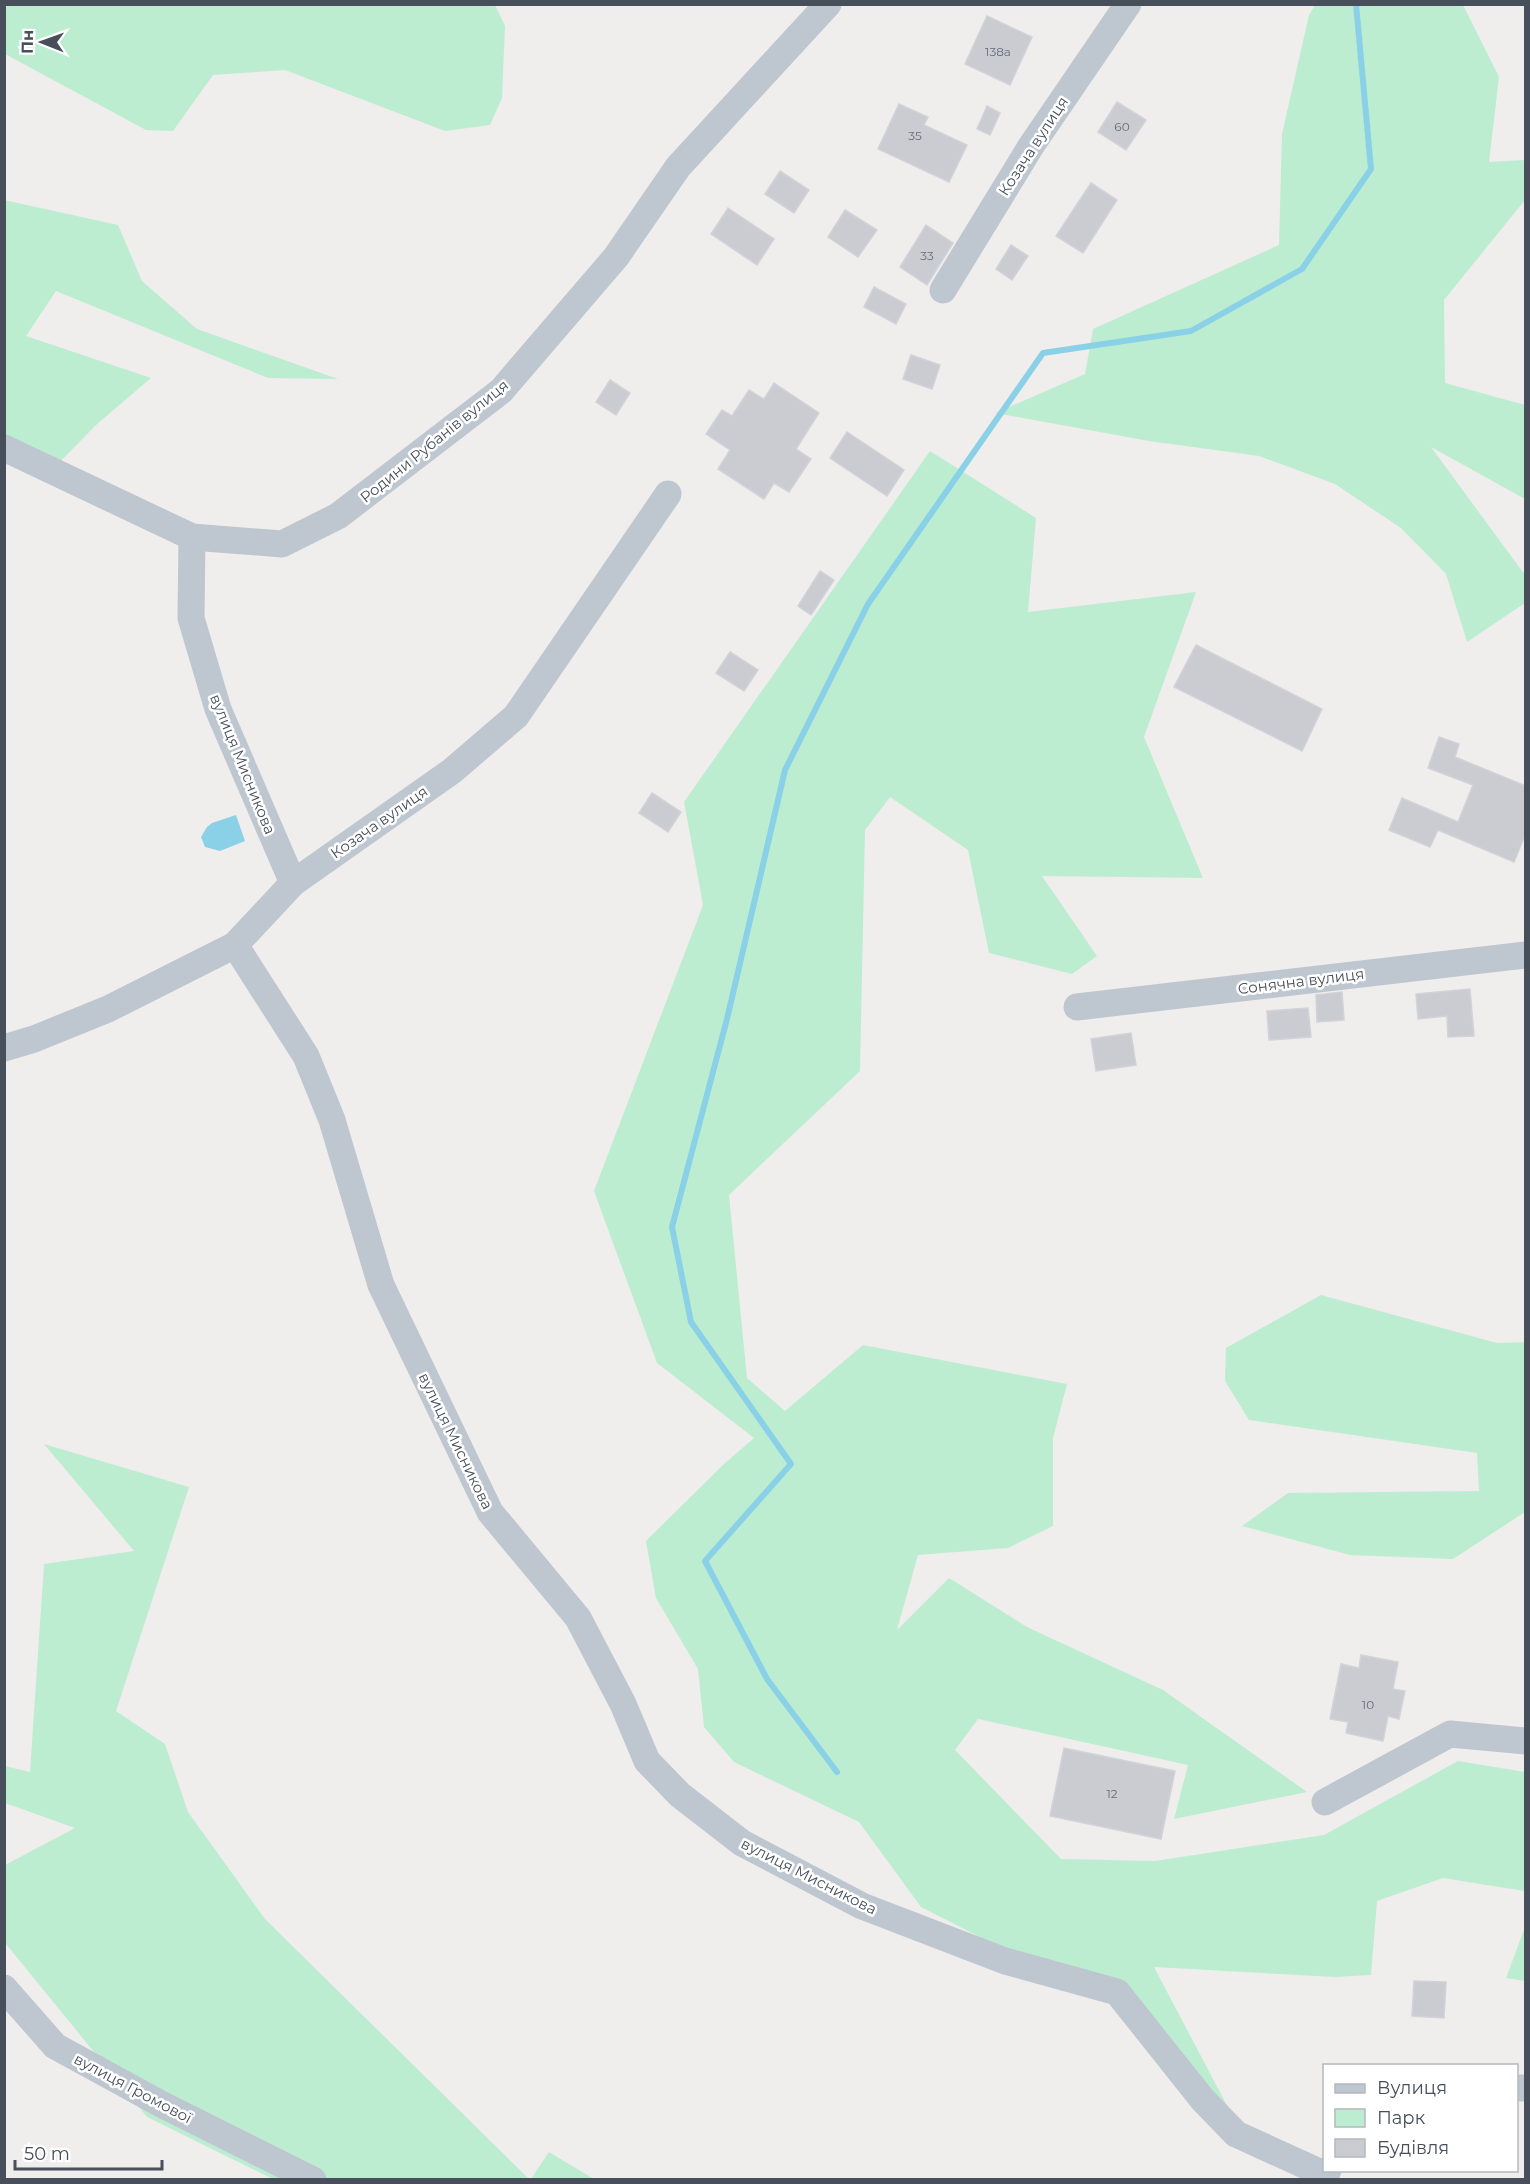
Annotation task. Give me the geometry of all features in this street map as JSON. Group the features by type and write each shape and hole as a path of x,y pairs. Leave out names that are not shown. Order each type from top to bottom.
{"street":[{"name":"Родини Рубанів вулиця","path":"4,448 192,537 282,544 338,516 501,391 616,257 678,167 828,4"},
{"name":"Козача вулиця","path":"943,290 1031,146 1128,4"},
{"name":"Козача вулиця","path":"4,1048 34,1039 108,1009 235,945 293,883 452,771 516,716 668,494"},
{"name":"вулиця Мисникова","path":"192,537 191,618 218,709 293,883"},
{"name":"вулиця Мисникова","path":"235,945 306,1056 333,1120 381,1285 490,1512 578,1618 623,1704 647,1761 680,1795 742,1844 862,1906 1005,1961 1117,1992 1203,2100 1236,2134 1328,2175"},
{"name":"Сонячна вулиця","path":"1077,1007 1526,955"},
{"path":"1325,1802 1450,1734 1526,1741"},
{"name":"вулиця Громової","path":"4,1988 55,2046 161,2104 313,2180"}],"green space":[{"path":"4,5 495,5 505,26 502,98 490,125 445,131 285,70 213,75 173,131 146,130 5,54"},
{"path":"1315,5 1463,5 1499,77 1489,162 1525,160 1525,200 1444,300 1445,383 1525,405 1525,499 1431,447 1525,575 1525,603 1467,642 1446,574 1401,528 1335,484 1259,456 1149,441 995,413 1085,374 1093,329 1279,245 1282,134 1309,15"},
{"path":"4,200 118,225 142,281 197,329 338,379 268,378 56,291 26,336 151,378 96,425 51,471 5,448"},
{"path":"930,451 1036,518 1028,612 1196,592 1144,737 1203,878 1042,876 1097,956 1072,974 989,953 968,850 890,797 865,830 860,1071 729,1195 747,1378 785,1411 863,1345 1067,1384 1053,1438 1053,1526 1008,1548 918,1555 897,1630 949,1578 1027,1627 1163,1690 1307,1792 1174,1819 1188,1765 978,1719 955,1750 1061,1859 1155,1861 1324,1835 1458,1761 1525,1772 1525,1891 1443,1878 1377,1901 1371,1975 1335,1977 1154,1967 1232,2115 1104,1982 1017,1956 921,1907 859,1822 734,1762 704,1727 698,1669 656,1598 646,1541 724,1464 754,1438 657,1363 594,1191 703,905 684,802"},
{"path":"1321,1295 1497,1343 1525,1342 1525,1512 1453,1559 1350,1555 1242,1526 1288,1493 1479,1491 1477,1453 1249,1420 1225,1381 1226,1348"},
{"path":"44,1444 189,1487 116,1711 165,1744 188,1812 265,1919 529,2179 273,2179 147,2117 6,1944 5,1865 75,1828 5,1803 5,1766 30,1772 44,1564 134,1551"},
{"path":"1525,1927 1525,1981 1506,1978"},
{"path":"549,2152 594,2179 531,2179"}],"water":[{"path":"236,815 245,841 220,851 205,847 201,837 207,827"}],"building":[{"path":"987,16 1032,37 1010,85 965,64"},
{"path":"1117,102 1146,120 1126,150 1098,132"},
{"path":"899,104 928,117 924,125 967,145 949,182 878,149"},
{"path":"987,106 1000,113 990,135 977,129"},
{"path":"780,171 809,190 794,213 765,194"},
{"path":"1091,183 1117,200 1083,253 1056,236"},
{"path":"728,208 774,239 757,265 711,234"},
{"path":"845,210 877,230 858,257 828,237"},
{"path":"926,225 953,243 927,285 900,267"},
{"path":"1011,245 1028,256 1012,280 996,269"},
{"path":"874,287 906,304 896,324 864,307"},
{"path":"911,355 940,365 932,389 903,379"},
{"path":"610,380 630,393 616,415 596,402"},
{"path":"774,383 819,413 796,449 811,459 789,492 774,483 764,499 718,469 730,450 706,434 722,410 732,416 749,390 764,399"},
{"path":"847,432 904,470 887,496 830,458"},
{"path":"820,571 834,580 811,615 798,606"},
{"path":"1196,645 1322,709 1302,751 1174,687"},
{"path":"730,652 758,670 744,691 716,673"},
{"path":"1439,737 1459,744 1455,757 1526,786 1526,833 1514,862 1438,830 1430,847 1389,830 1402,798 1458,822 1473,785 1428,768"},
{"path":"652,793 681,812 668,832 639,813"},
{"path":"1470,989 1474,1036 1448,1037 1447,1016 1418,1019 1416,994"},
{"path":"1342,992 1344,1020 1317,1022 1316,995"},
{"path":"1308,1008 1311,1037 1269,1040 1267,1011"},
{"path":"1131,1033 1136,1065 1096,1071 1091,1039"},
{"path":"1361,1655 1398,1662 1393,1689 1405,1691 1399,1719 1388,1716 1383,1741 1346,1733 1348,1722 1330,1719 1341,1664 1359,1668"},
{"path":"1064,1748 1175,1771 1161,1839 1050,1816"},
{"path":"1414,1981 1446,1982 1444,2018 1412,2016"}],"waterway":[{"path":"837,1772 767,1679 705,1561 791,1464 691,1322 672,1227 727,1019 785,770 868,604 1043,353 1191,331 1302,269 1371,169 1356,4"}]}
